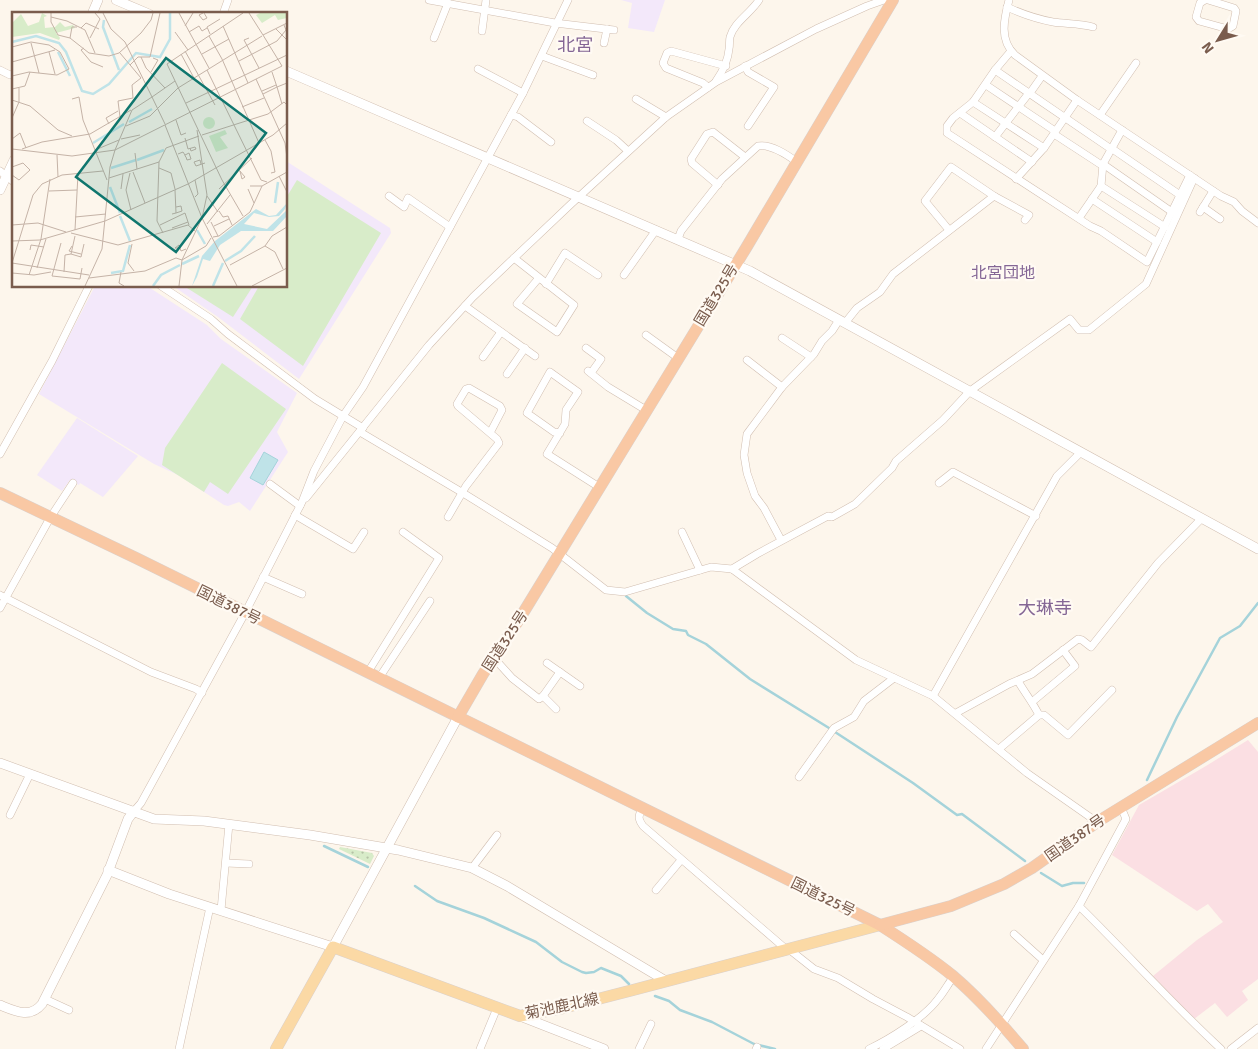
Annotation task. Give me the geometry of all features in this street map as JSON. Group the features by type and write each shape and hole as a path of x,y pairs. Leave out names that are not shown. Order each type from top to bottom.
{"highway":[{"name":"国道325号","path":"893,0 797,162 458,717 880,925 954,976 1002,1024 1023,1049"},
{"name":"国道387号","path":"0,493 458,717"},
{"name":"国道387号","path":"880,925 951,906 1004,884 1032,868 1096,822 1258,723"}],"main road":[{"name":"菊池鹿北線","path":"334,947 520,1016 563,1008 880,925"},
{"path":"276,1049 334,947"}],"street":[{"path":"93,12 98,0"},
{"path":"116,0 144,12"},
{"path":"224,12 228,0"},
{"path":"429,0 555,23 610,29 604,43"},
{"path":"482,30 486,0"},
{"path":"0,1005 26,1014 38,1009 45,999 108,870 128,819 141,803 245,613 301,504 314,472 343,416 363,387 523,93 542,56 555,23 568,0"},
{"path":"716,82 726,66 730,48 729,38 734,29 759,0"},
{"path":"301,504 429,345 465,306 666,117 716,82 745,66 816,29 884,0"},
{"path":"1209,0 1234,8 1236,11 1233,26 1228,29 1199,21 1196,17 1200,3 1209,0"},
{"path":"434,38 444,2"},
{"path":"1093,27 1084,24 1054,22 1022,14 1008,4 1004,31 1011,51 1042,76 1213,191 1234,202 1242,211 1258,223"},
{"path":"708,88 703,83 666,68 663,63 667,53 671,51 726,66"},
{"path":"1011,51 973,102 953,118 947,126 947,133 1147,262 1180,195 1192,176"},
{"path":"542,56 593,76"},
{"path":"1100,115 1136,63"},
{"path":"745,66 748,72 774,87 748,126"},
{"path":"478,69 523,93"},
{"path":"0,70 12,74"},
{"path":"995,70 1180,195"},
{"path":"288,72 735,264 1258,549"},
{"path":"995,137 1042,76"},
{"path":"986,85 1172,212"},
{"path":"636,99 666,117"},
{"path":"1016,179 1044,148 1077,100"},
{"path":"973,102 1044,148"},
{"path":"960,113 1032,162"},
{"path":"511,115 518,117 551,142"},
{"path":"588,121 616,140 628,151"},
{"path":"1079,218 1101,186 1103,165 1122,130"},
{"path":"718,185 692,163 691,159 707,134 713,132 745,157"},
{"path":"678,239 681,231 718,185 758,146 764,145 784,153 797,162"},
{"path":"0,190 12,165"},
{"path":"950,230 925,201 951,167 994,196 1029,215"},
{"path":"732,569 781,540 828,516 832,517 855,504 892,468 896,461 943,420 970,391 1070,319 1079,330 1089,330 1146,284 1192,176"},
{"path":"1101,186 1165,227"},
{"path":"1213,191 1202,210 1220,218"},
{"path":"389,196 404,207 408,198 450,227"},
{"path":"781,540 764,508 755,496 747,473 744,454 747,434 782,387 842,321 880,292 892,274 994,196"},
{"path":"1092,199 1157,242"},
{"path":"624,275 656,230"},
{"path":"546,284 565,253 598,275"},
{"path":"514,258 522,263 538,279 574,305 557,332 517,304 538,279"},
{"path":"0,454 52,361 88,288"},
{"path":"164,288 211,319 228,334 307,393 361,430 559,553 606,590 625,592 640,589 711,567 732,569 856,660 933,696 1027,773 1096,822"},
{"path":"465,306 535,356"},
{"path":"483,357 501,332"},
{"path":"646,335 678,358"},
{"path":"782,338 810,357"},
{"path":"507,374 525,348"},
{"path":"586,348 601,359 589,372 608,387 646,410"},
{"path":"747,360 782,387"},
{"path":"560,433 554,432 527,413 550,372 578,392 566,410 564,424 560,433 547,454 599,487"},
{"path":"448,517 462,492 499,443 457,404 466,389 469,388 500,406 502,410 490,433"},
{"path":"933,696 1057,476 1081,452"},
{"path":"939,483 953,472 1036,516"},
{"path":"0,608 2,596 73,483"},
{"path":"270,484 301,504"},
{"path":"295,516 352,549 364,532"},
{"path":"956,713 1009,684 1032,674 1078,639 1091,647 1158,563 1202,518"},
{"path":"368,672 439,558 403,532"},
{"path":"682,532 700,570"},
{"path":"263,577 302,594"},
{"path":"2,596 152,672 202,693"},
{"path":"379,678 430,601"},
{"path":"1032,702 1075,666 1063,650"},
{"path":"494,658 508,674 539,699 560,672"},
{"path":"547,663 580,686"},
{"path":"798,777 834,728 854,717 864,701 894,678"},
{"path":"1018,681 1039,715"},
{"path":"999,749 1039,715 1044,715 1068,735 1112,690"},
{"path":"543,696 556,709"},
{"path":"108,870 169,894 334,947 458,717"},
{"path":"0,763 154,819 229,824 310,835 442,859 472,868 507,886 666,981"},
{"path":"10,815 30,774"},
{"path":"986,1049 1079,906 1126,819 1121,807"},
{"path":"642,808 639,821 643,826 788,950 814,969 838,978 960,1049"},
{"path":"221,910 229,824"},
{"path":"472,868 497,835"},
{"path":"656,890 681,860"},
{"path":"226,863 249,864"},
{"path":"1079,906 1185,1016 1221,1049"},
{"path":"179,1049 210,907"},
{"path":"1014,934 1043,960"},
{"path":"869,1049 897,1034 914,1021 937,1000 954,976"},
{"path":"45,999 70,1010"},
{"path":"480,1049 497,1008"},
{"path":"520,1016 604,1049"},
{"path":"639,1049 651,1024"},
{"path":"883,1049 921,1026"},
{"path":"1231,1049 1258,1028"}],"shaded area":[{"path":"621,0 665,0 654,32 628,28 632,3"},
{"path":"288,162 390,228 391,233 299,379 218,317 176,288 288,288"},
{"path":"94,288 150,288 207,325 221,339 297,393 277,432 288,452 250,511 239,502 228,506 224,505 178,475 154,464 39,394"},
{"path":"77,418 138,456 103,497 80,483 79,485 70,480 62,491 37,475"},
{"path":"1248,740 1258,752 1258,979 1242,991 1248,1000 1227,1017 1215,1003 1194,1019 1153,976 1197,940 1223,922 1208,904 1197,911 1112,855 1139,805"}],"green space":[{"path":"297,180 381,233 303,366 240,319 258,288 288,288 288,195"},
{"path":"187,288 252,288 233,317"},
{"path":"222,363 286,409 228,494 210,482 204,492 162,465 165,448"},
{"path":"340,847 372,853 374,856 370,864 339,849"}],"water":[{"path":"264,452 278,460 263,485 250,478"}],"waterway":[{"path":"626,596 647,613 673,629 686,631 688,635 706,644 750,679 829,728"},
{"path":"1147,780 1177,717 1220,638 1240,626 1258,603"},
{"path":"835,732 913,783 957,815 962,814 1025,861"},
{"path":"324,846 368,867"},
{"path":"1041,873 1062,886 1084,883"},
{"path":"415,886 437,901 484,918 536,942 562,962 582,972 594,972 601,968 621,976 629,984"},
{"path":"655,996 669,1001 680,1010 712,1022 754,1044 775,1049"}],"district":[{"name":"北宮","path":"575,45"},
{"name":"北宮団地","path":"1003,273"},
{"name":"大琳寺","path":"1045,608"}]}
